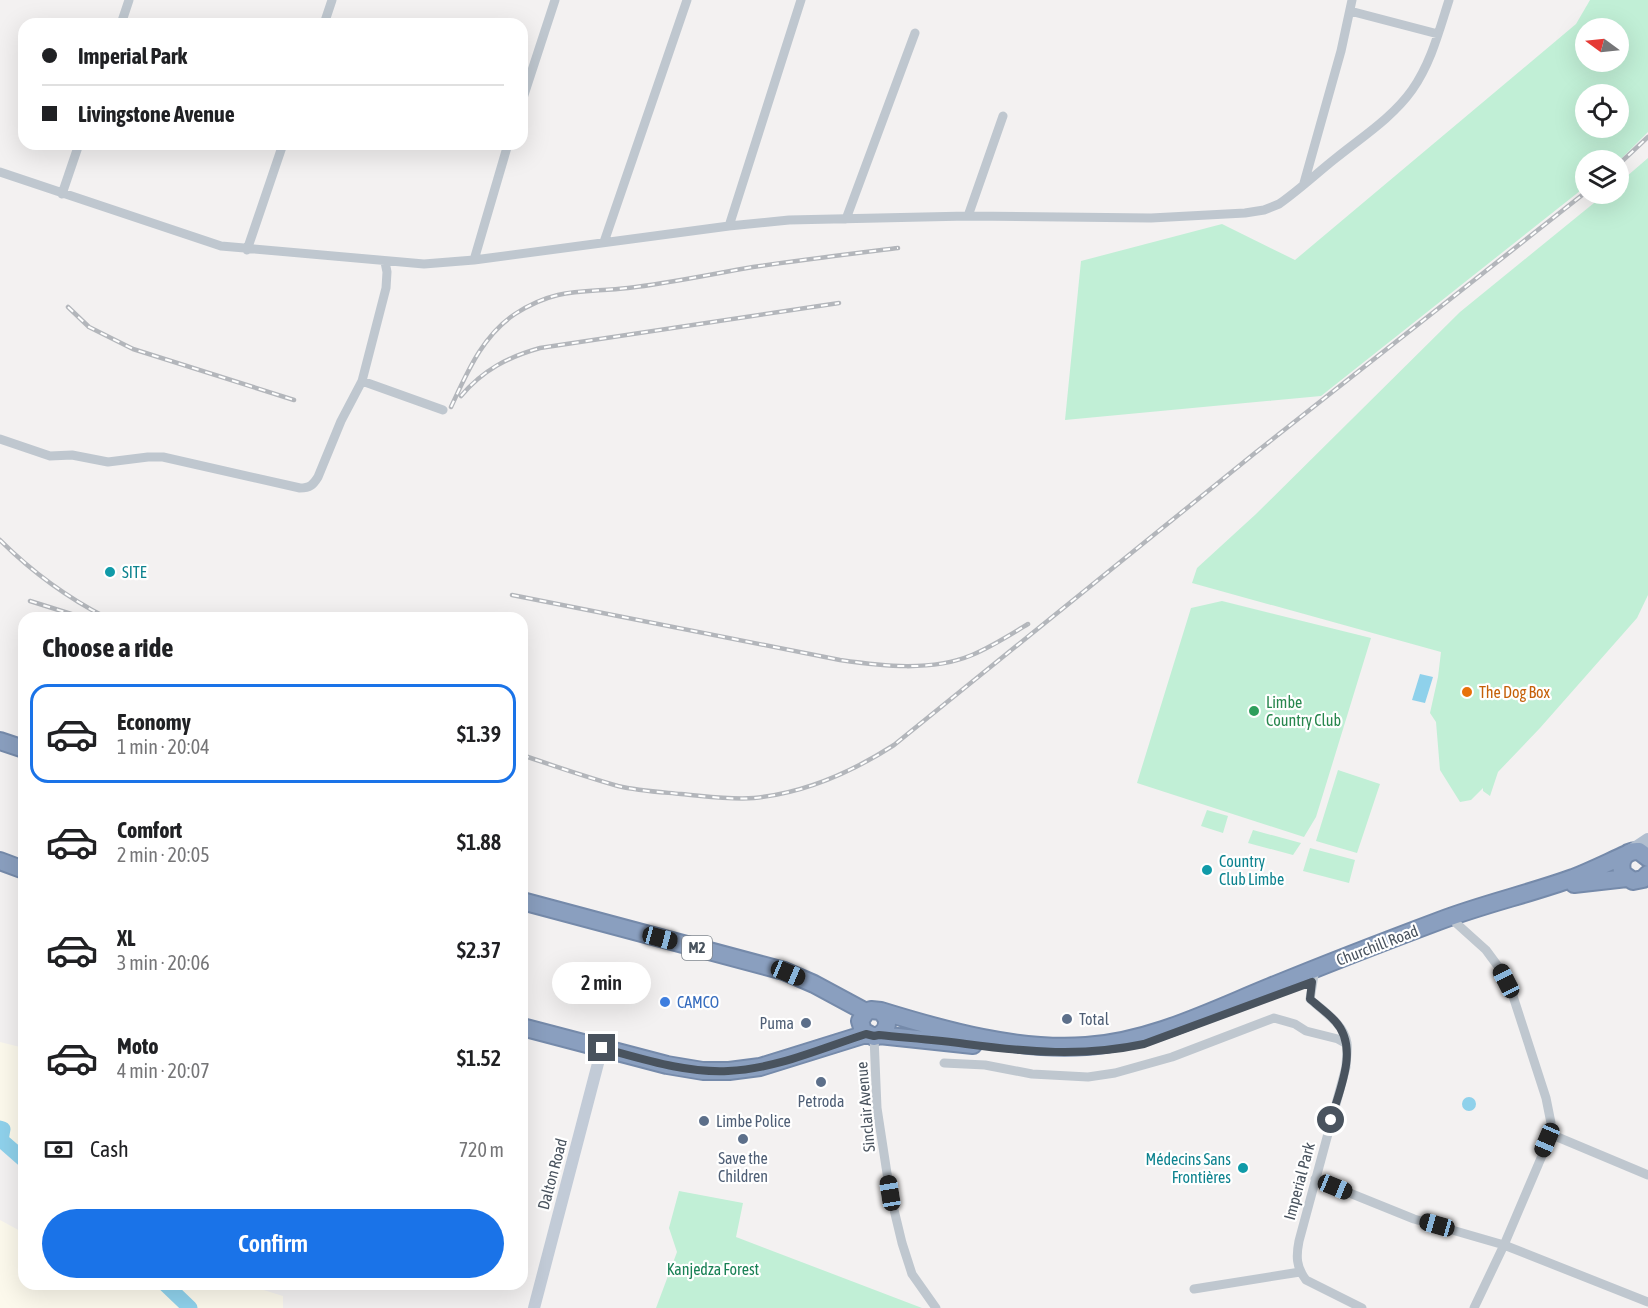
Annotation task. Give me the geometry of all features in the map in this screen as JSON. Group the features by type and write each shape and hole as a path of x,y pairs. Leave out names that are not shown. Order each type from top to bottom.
{"highway":[{"path":"0,741 18,747"},
{"path":"1628,853 1639,851 1648,858"},
{"name":"M2","path":"1628,853 1621,863 1621,869 1641,880"},
{"name":"Churchill Road","path":"873,1035 1052,1053 1115,1051 1144,1044 1454,919 1572,878 1628,853"},
{"path":"0,861 18,868"},
{"name":"Churchill Road","path":"1454,919 1573,885 1641,880"},
{"name":"Churchill Road","path":"528,903 784,971 874,1012 978,1037 1030,1045 1084,1047 1142,1036 1313,976"},
{"path":"874,1012 887,1019 887,1024 886,1029 873,1035 861,1026 860,1021 874,1012"},
{"name":"M2","path":"528,1029 667,1065 703,1071 729,1071 760,1067 873,1035"}],"main road":[{"path":"1628,853 1648,840"},
{"name":"Dalton Road","path":"534,1308 602,1048"}],"street":[{"path":"123,18 129,0"},
{"path":"326,18 332,0"},
{"path":"528,83 555,0"},
{"path":"604,242 687,0"},
{"path":"729,226 801,0"},
{"path":"1304,183 1341,51 1352,0"},
{"path":"0,172 221,246 424,264 474,260 789,220 968,216 1151,218 1245,213 1264,210 1279,204 1374,128 1399,105 1412,90 1424,70 1449,0"},
{"path":"1350,11 1438,34"},
{"path":"846,219 915,33"},
{"path":"968,216 1003,116"},
{"path":"62,194 77,150"},
{"path":"247,250 281,150"},
{"path":"474,260 506,150"},
{"path":"0,439 50,456 72,455 108,462 163,457 308,488 315,483 341,422 362,381 386,288 385,262"},
{"path":"362,381 443,410"},
{"path":"1454,919 1486,950 1500,969 1512,993 1548,1104 1551,1123 1550,1137 1504,1245 1474,1308"},
{"path":"1313,976 1310,999 1335,1021 1344,1034 1347,1044"},
{"path":"944,1063 985,1065 1032,1074 1115,1073 1172,1057 1274,1018 1347,1044"},
{"name":"Sinclair Avenue","path":"873,1035 877,1108 890,1193 912,1274 936,1308"},
{"name":"Imperial Park","path":"1300,1272 1297,1254 1299,1241 1346,1067 1347,1044"},
{"path":"1550,1137 1555,1136 1648,1175"},
{"path":"1315,1179 1414,1219 1504,1245 1648,1302"},
{"path":"1194,1289 1300,1272 1306,1280 1362,1308"}],"shaded area":[{"path":"0,1042 18,1046 18,1158 0,1141"},
{"path":"0,1220 18,1230 18,1290 264,1290 283,1296 283,1308 0,1308"}],"green space":[{"path":"1590,0 1648,0 1648,132 1629,151 1575,150 1575,195 1321,396 1065,420 1081,261 1222,224 1295,260 1575,25 1575,72 1629,72 1629,18 1580,18"},
{"path":"1648,158 1648,595 1637,618 1498,772 1490,796 1483,791 1483,788 1471,800 1460,802 1440,770 1436,722 1430,713 1441,652 1192,583 1197,568 1256,514 1460,312 1593,204 1629,204 1629,174"},
{"name":"Limbe Country Club","path":"1222,601 1371,638 1316,817 1304,837 1137,783 1191,608"},
{"path":"1338,770 1380,784 1357,853 1316,841"},
{"path":"1207,810 1228,816 1223,833 1201,826"},
{"path":"1253,830 1301,843 1293,855 1248,843"},
{"path":"1310,848 1355,860 1349,883 1303,871"},
{"name":"Kanjedza Forest","path":"679,1191 743,1203 736,1237 922,1308 656,1308 677,1252 669,1228"}],"water":[{"path":"1420,674 1433,677 1425,703 1412,700"},
{"path":"1469,1097 1474,1099 1476,1104 1474,1109 1469,1111 1464,1109 1462,1104 1464,1099"}],"waterway":[{"path":"0,1128 3,1129 1,1140 18,1155"},
{"path":"171,1290 190,1308"}],"railway":[{"path":"1629,155 1648,137"},
{"path":"528,757 626,788 718,798 754,798 791,791 827,780 862,764 894,745 1255,453 1575,201"},
{"path":"451,407 477,356 493,333 515,314 544,299 570,293 644,286 753,267 898,248"},
{"path":"461,396 487,372 517,356 540,348 839,303"},
{"path":"68,307 89,327 133,349 294,400"},
{"path":"0,540 50,583 96,612"},
{"path":"512,595 840,660 889,666 923,666 956,660 972,655 1028,624"},
{"path":"30,601 65,612"}],"place":[{"name":"SITE","path":"110,572"},
{"name":"The Dog Box","path":"1467,692"},
{"name":"Limbe Country Club","path":"1254,711"},
{"name":"Country Club Limbe","path":"1207,870"},
{"name":"CAMCO","path":"665,1002"},
{"name":"Total","path":"1067,1019"},
{"name":"Puma","path":"806,1023"},
{"name":"Petroda","path":"821,1082"},
{"name":"Limbe Police","path":"704,1121"},
{"name":"Save the Children","path":"743,1139"},
{"name":"Médecins Sans Frontières","path":"1243,1168"}],"route":[{"path":"602,1048 667,1065 703,1071 729,1071 760,1067 866,1034 1052,1053 1115,1051 1144,1044 1205,1023 1312,982 1310,999 1335,1021 1344,1034 1347,1044 1346,1067 1331,1120"}]}
